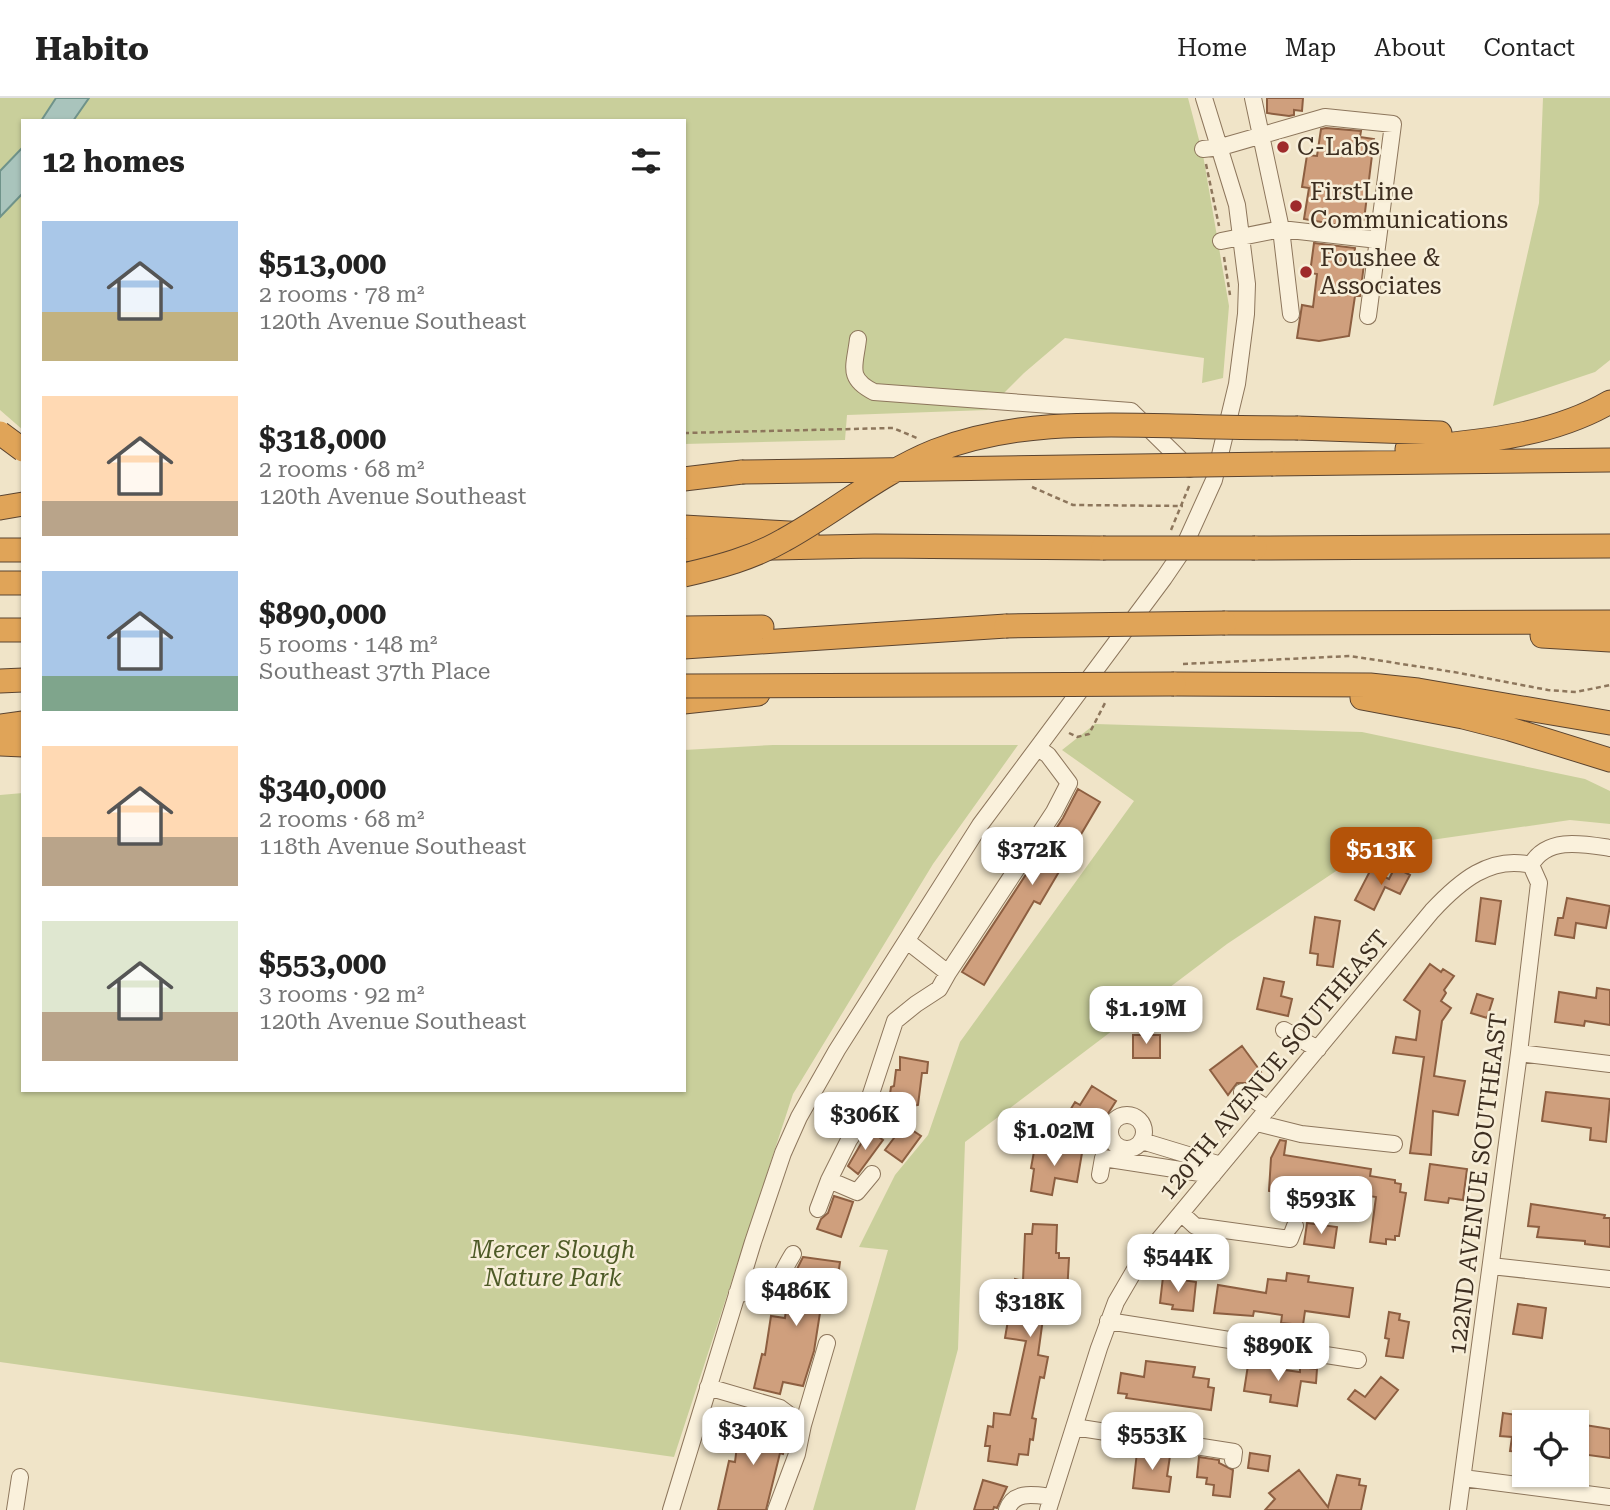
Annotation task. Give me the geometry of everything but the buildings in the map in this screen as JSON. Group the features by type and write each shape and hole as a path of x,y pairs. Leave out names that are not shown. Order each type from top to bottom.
{"highway":[{"path":"1310,462 1521,436 1572,420 1610,402"},
{"path":"686,574 755,555 786,540 902,466 933,452 978,437 1025,428 1069,425 1455,433 1572,420"},
{"path":"0,433 21,449"},
{"path":"686,471 1610,460"},
{"path":"686,479 742,472"},
{"path":"0,508 21,505"},
{"path":"686,527 824,535 875,546"},
{"path":"686,550 875,546 1610,546"},
{"path":"0,550 21,550"},
{"path":"0,583 21,583"},
{"path":"1326,622 1610,640"},
{"path":"686,628 1610,622"},
{"path":"686,646 1006,626"},
{"path":"0,630 21,630"},
{"path":"0,667 21,669"},
{"path":"0,681 21,680"},
{"path":"686,702 882,684"},
{"path":"1234,684 1414,706 1510,729 1610,760"},
{"path":"686,686 1382,686 1610,723"},
{"path":"0,726 21,723"},
{"path":"0,744 21,745"}],"street":[{"path":"671,1510 737,1293 783,1153 800,1117 837,1050 980,825 1181,554 1214,480 1237,384 1247,284 1237,205 1205,98"},
{"path":"1253,98 1281,229 1291,314"},
{"path":"1203,149 1221,147 1325,117 1393,124 1368,316"},
{"path":"1221,241 1281,229 1378,240"},
{"path":"858,339 854,373 860,385 874,392 1131,411 1194,474"},
{"path":"818,1209 849,1140 862,1121 895,1021 939,989 1054,812 1069,783 1048,755 1038,748"},
{"path":"1531,865 1544,853 1571,842 1610,848"},
{"name":"120TH AVENUE SOUTHEAST","path":"1050,1504 1108,1321 1116,1301 1137,1266 1453,888 1472,875 1497,864 1517,862 1531,865"},
{"name":"122ND AVENUE SOUTHEAST","path":"1458,1510 1539,883 1531,865"},
{"path":"907,941 948,973"},
{"path":"1284,1030 1318,1049"},
{"path":"1519,1053 1610,1064"},
{"path":"1242,1092 1268,1109"},
{"path":"1257,1123 1301,1134 1394,1144"},
{"path":"1142,1141 1217,1170"},
{"path":"1100,1175 1103,1158 1217,1170"},
{"path":"829,1180 857,1192 872,1174"},
{"path":"1181,1213 1195,1226 1290,1239 1295,1226"},
{"path":"737,1293 768,1292 779,1283 793,1254"},
{"path":"1491,1266 1610,1279"},
{"path":"1108,1321 1359,1360"},
{"path":"776,1510 797,1454 827,1342"},
{"path":"708,1387 780,1408 803,1425"},
{"path":"1074,1427 1234,1452 1233,1460"},
{"path":"15,1510 20,1477"},
{"path":"1463,1478 1610,1497"},
{"path":"1007,1510 1014,1499 1026,1495 1050,1504"}],"path":[{"path":"1203,149 1231,303"},
{"path":"700,433 701,441"},
{"path":"1112,506 1182,506 1194,474"}],"green space":[{"path":"0,98 1188,98 1203,155 1229,306 1223,378 1202,383 1204,358 1065,338 987,410 847,415 845,440 686,444 686,119 21,119 21,428 0,410"},
{"path":"1543,98 1610,98 1610,360 1595,372 1493,406 1539,203"},
{"path":"1095,724 1362,732 1585,779 1610,791 1610,824 1570,820 1369,849 1227,944 965,1142 958,1349 915,1510 813,1510 888,1250 859,1247 895,1175 928,1135 960,1042 1134,801 1062,750"},
{"name":"Mercer Slough Nature Park","path":"773,745 1018,745 933,864 793,1094 674,1457 0,1362 0,795 21,793 21,1092 686,1092 686,750"}],"water":[{"path":"56,98 89,98 74,119 42,119"},
{"path":"21,149 21,195 0,217 0,171"}],"place":[{"name":"C-Labs","path":"1283,147"},
{"name":"FirstLine Communications","path":"1296,206"},
{"name":"Foushee & Associates","path":"1306,272"}]}
